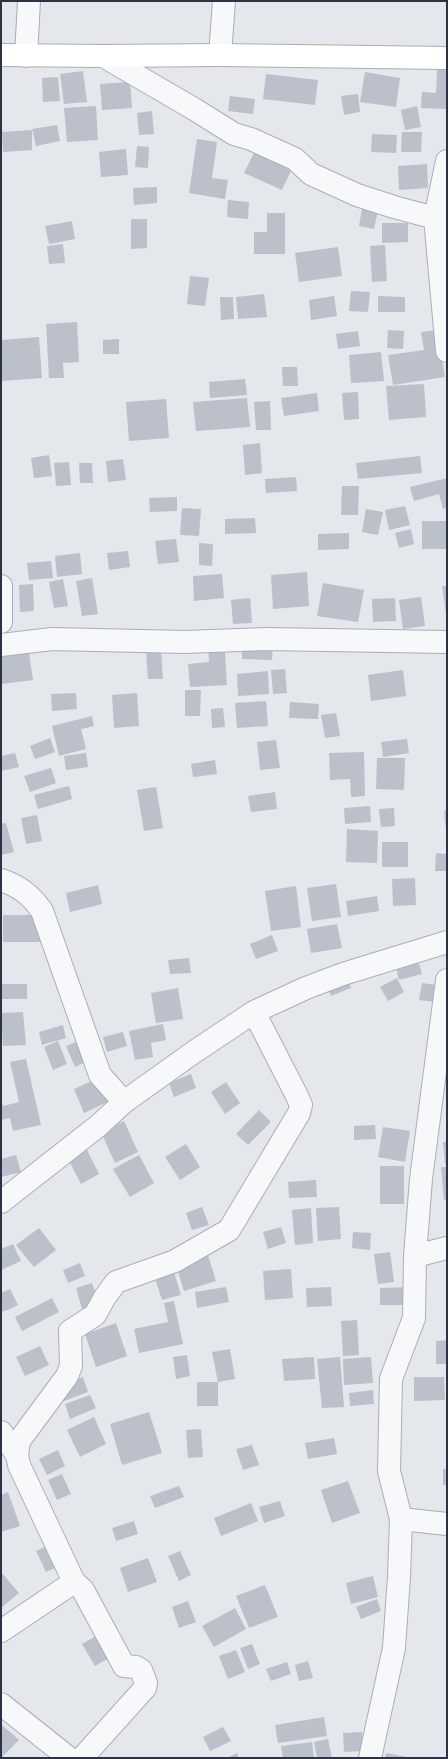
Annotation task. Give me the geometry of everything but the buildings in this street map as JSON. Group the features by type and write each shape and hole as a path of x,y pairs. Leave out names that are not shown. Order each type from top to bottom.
{"street":[{"path":"26,56 29,1"},
{"path":"220,55 224,1"},
{"path":"1,55 220,55 447,58"},
{"path":"103,56 234,134 252,139 295,159 310,174 357,195 435,218"},
{"path":"447,161 435,218 447,351"},
{"path":"1,586 1,622"},
{"path":"1,645 52,639 185,642 266,638 447,642"},
{"path":"1,880 14,884 24,890 34,898 42,911 100,1075 124,1102"},
{"path":"1,1202 98,1126 124,1102 194,1052 254,1012 306,988 343,974 447,942"},
{"path":"370,1758 394,1648 399,1577 401,1519 389,1471 391,1379 414,1318 415,1256 421,1179 446,1003 447,980"},
{"path":"16,1455 19,1441 67,1376 71,1366 70,1331 95,1315 105,1297 116,1282 175,1261 229,1230 299,1113 301,1105 297,1096 254,1012"},
{"path":"415,1256 447,1248"},
{"path":"1,1432 16,1455 19,1466 74,1582 83,1590 124,1666 136,1667 141,1670 146,1683 145,1688 82,1758"},
{"path":"401,1519 447,1524"},
{"path":"1,1631 74,1582"},
{"path":"1,1704 69,1758"}]}
